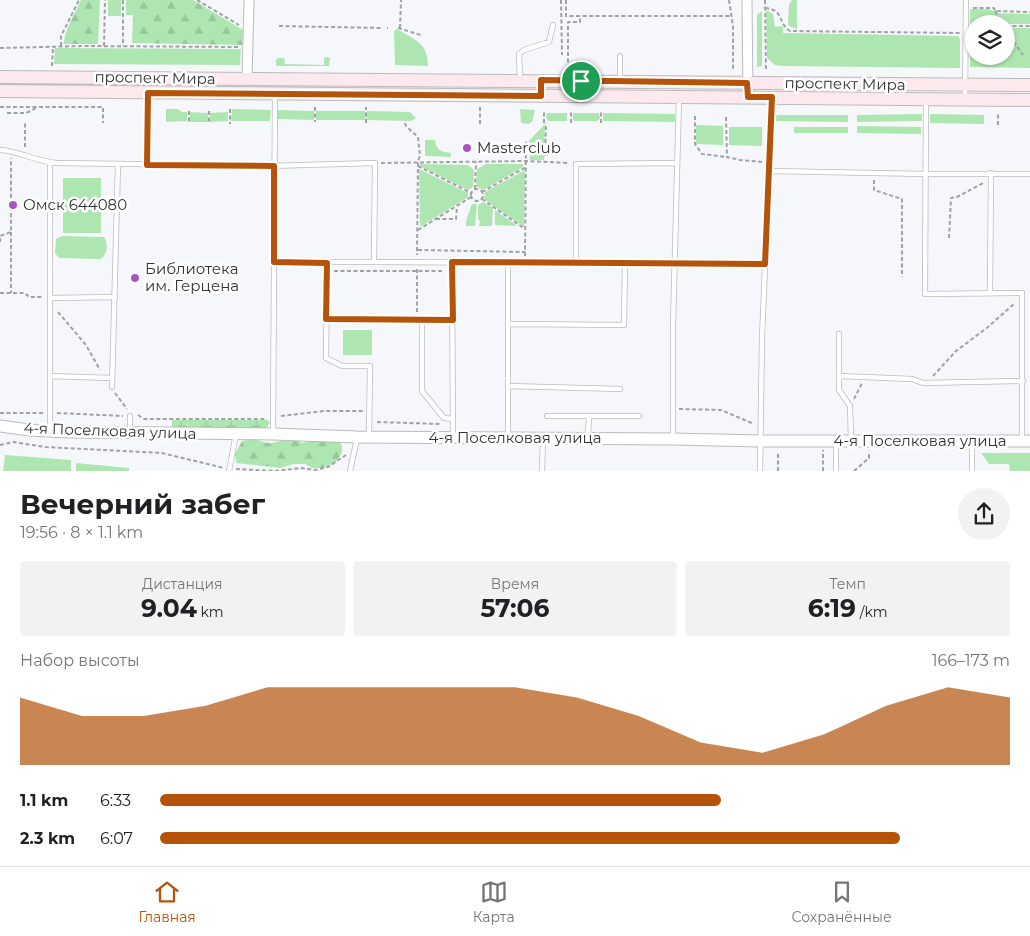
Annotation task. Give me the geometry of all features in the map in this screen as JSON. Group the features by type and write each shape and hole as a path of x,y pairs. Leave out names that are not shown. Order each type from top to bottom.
{"main road":[{"name":"проспект Мира","path":"0,77 541,80 1030,86"},
{"name":"проспект Мира","path":"0,91 1030,100"}],"street":[{"path":"247,79 248,0"},
{"path":"747,0 748,97"},
{"name":"4-я Поселковая улица","path":"0,426 50,432 273,434 363,437 760,441 1026,441"}],"lane":[{"path":"966,0 966,15"},
{"path":"520,81 519,54 524,50 548,42 553,25"},
{"path":"965,33 965,99"},
{"path":"620,56 620,81"},
{"path":"541,80 541,96"},
{"path":"147,165 148,93"},
{"path":"273,434 275,94"},
{"path":"673,439 674,263 679,96"},
{"path":"760,471 765,264 772,97"},
{"path":"926,99 925,294 1022,293 1026,441"},
{"path":"0,150 11,151 50,163 274,166 375,163 374,262"},
{"path":"50,163 50,432"},
{"path":"576,264 576,164 677,163"},
{"path":"112,387 118,164"},
{"path":"770,171 991,176 1030,174"},
{"path":"990,294 991,176"},
{"path":"274,262 374,262 417,267 452,262 765,264"},
{"path":"452,262 453,438"},
{"path":"508,262 508,438"},
{"path":"327,263 326,358 342,366 370,366 370,422 354,454 350,471"},
{"path":"508,324 624,324 625,264"},
{"path":"50,298 115,297"},
{"path":"326,319 453,320"},
{"path":"420,320 422,391 444,418 453,421"},
{"path":"839,334 839,390 850,406 851,440"},
{"path":"50,376 112,378"},
{"path":"839,376 912,379 924,383 1023,381"},
{"path":"508,386 620,389"},
{"path":"130,416 130,433"},
{"path":"548,416 639,416"},
{"path":"588,438 589,416"},
{"path":"229,470 236,434"},
{"path":"542,471 543,438"},
{"path":"836,440 836,471"},
{"path":"972,441 972,471"}],"path":[{"path":"61,46 61,36 79,0"},
{"path":"104,46 105,0"},
{"path":"123,0 123,46"},
{"path":"197,0 248,30"},
{"path":"401,0 399,28 421,35"},
{"path":"561,0 562,55"},
{"path":"566,0 566,16 732,16"},
{"path":"729,0 732,16 732,70"},
{"path":"765,0 766,71"},
{"path":"765,8 774,9 780,14 786,28 790,31 965,33"},
{"path":"966,8 994,8 997,15"},
{"path":"995,11 1030,12"},
{"path":"568,70 568,22 580,22 580,16"},
{"path":"279,26 382,28"},
{"path":"1015,26 1030,26"},
{"path":"1015,44 1023,55"},
{"path":"0,48 61,46 247,47"},
{"path":"52,66 53,47"},
{"path":"0,107 103,106 103,123"},
{"path":"315,107 315,122"},
{"path":"366,107 366,123"},
{"path":"480,107 480,125"},
{"path":"7,113 26,113 36,108"},
{"path":"230,109 230,124"},
{"path":"544,110 545,156"},
{"path":"570,123 571,110"},
{"path":"189,111 189,124"},
{"path":"209,111 209,124"},
{"path":"601,112 601,123"},
{"path":"998,112 998,125"},
{"path":"695,116 695,144 702,154 740,160 770,162"},
{"path":"726,117 726,157"},
{"path":"25,122 25,155"},
{"path":"405,123 418,136 420,156 418,162 416,303 420,320"},
{"path":"525,262 526,141"},
{"path":"11,151 11,293"},
{"path":"375,163 526,161 576,164"},
{"path":"476,162 475,189 471,193 471,197 475,201 482,199"},
{"path":"418,166 471,193"},
{"path":"482,192 526,167"},
{"path":"875,173 874,190 902,199 902,277"},
{"path":"949,238 951,198 957,197 991,176"},
{"path":"475,189 482,192"},
{"path":"482,192 482,199"},
{"path":"417,231 471,197"},
{"path":"482,199 526,230"},
{"path":"436,219 456,219 457,206"},
{"path":"0,242 0,236 11,232"},
{"path":"417,250 525,252"},
{"path":"327,271 417,267 443,271"},
{"path":"0,293 25,293 29,297 50,298 54,308 86,345 104,378"},
{"path":"924,383 934,376 956,351 988,327 1022,297"},
{"path":"850,406 866,377"},
{"path":"112,387 127,410 144,419 274,419 302,412 369,411"},
{"path":"673,409 721,410 761,427"},
{"path":"0,413 139,416"},
{"path":"370,422 453,421"},
{"path":"0,445 13,442 45,447 162,453 229,470 275,471 302,468 315,470 328,467 346,455 354,454"},
{"path":"778,447 778,471"},
{"path":"823,450 823,471"},
{"path":"854,471 869,458 869,450"}],"green space":[{"path":"81,0 100,0 98,44 63,44 67,29"},
{"path":"108,0 121,0 121,16 108,16"},
{"path":"126,0 193,0 243,30 242,45 132,43 133,15 126,15"},
{"path":"792,0 797,0 797,29 788,24 789,4"},
{"path":"970,9 989,9 997,13 1030,14 1030,24 1015,24 1015,15 970,15"},
{"path":"766,10 773,14 775,27 783,26 783,33 958,36 960,39 960,68 775,65 767,58"},
{"path":"762,11 762,66 757,67 757,15"},
{"path":"1015,28 1030,28 1030,68 970,67 970,65 1015,65"},
{"path":"397,29 415,39 423,47 426,52 428,66 395,65 394,31"},
{"path":"55,48 241,49 240,65 54,64"},
{"path":"278,58 284,58 285,64 324,65 324,58 330,58 329,66 276,66"},
{"path":"166,109 178,109 182,112 187,112 187,121 166,122"},
{"path":"232,109 271,110 270,121 231,121"},
{"path":"520,109 535,110 532,122 528,124 521,123"},
{"path":"277,110 314,111 314,120 277,119"},
{"path":"316,111 365,111 365,120 316,120"},
{"path":"367,111 410,112 416,118 411,121 366,120"},
{"path":"190,112 208,113 208,122 190,122"},
{"path":"228,112 228,121 210,122 210,113"},
{"path":"547,113 567,113 567,121 548,121"},
{"path":"573,113 599,113 600,119 597,121 573,121"},
{"path":"603,113 675,114 675,122 603,121"},
{"path":"922,114 922,121 857,122 857,115"},
{"path":"930,114 984,115 984,124 930,123"},
{"path":"776,115 848,115 848,122 776,121"},
{"path":"545,124 544,160 530,160 529,141"},
{"path":"696,125 723,126 723,145 696,144"},
{"path":"857,126 921,127 921,134 857,133"},
{"path":"729,127 762,127 762,146 729,145"},
{"path":"794,127 848,127 848,133 794,133"},
{"path":"425,140 435,140 438,148 451,153 451,157 425,156"},
{"path":"420,164 468,165 474,170 473,187 468,190 420,166"},
{"path":"486,164 523,164 523,167 483,190 476,186 477,169"},
{"path":"419,169 468,193 468,197 420,227"},
{"path":"525,170 524,227 484,199 485,192"},
{"path":"63,178 101,178 101,233 63,233"},
{"path":"483,202 493,208 492,226 479,226 478,205"},
{"path":"472,204 477,204 475,226 466,226 466,221"},
{"path":"495,210 516,225 495,225"},
{"path":"62,236 104,237 107,246 106,253 100,259 59,258 55,253 56,239"},
{"path":"343,330 372,330 372,355 343,355"},
{"path":"172,420 268,420 270,423 266,428 172,427"},
{"path":"254,439 271,443 291,439 303,443 318,439 340,442 342,453 335,463 323,468 312,468 305,464 293,464 281,468 236,463 235,454 242,441"},
{"path":"981,453 1030,453 1030,471 1010,471 1009,464 989,464"},
{"path":"5,455 71,460 71,471 3,471"},
{"path":"76,463 129,468 129,471 76,471"}],"place":[{"name":"Masterclub","path":"467,148"},
{"name":"Омск 644080","path":"13,205"},
{"name":"Библиотека им. Герцена","path":"135,278"}],"route":[{"path":"541,80 581,81 747,83 748,97 772,97 765,264 452,262 453,320 326,319 327,263 274,262 274,166 147,165 148,93 541,96 541,80"}]}
